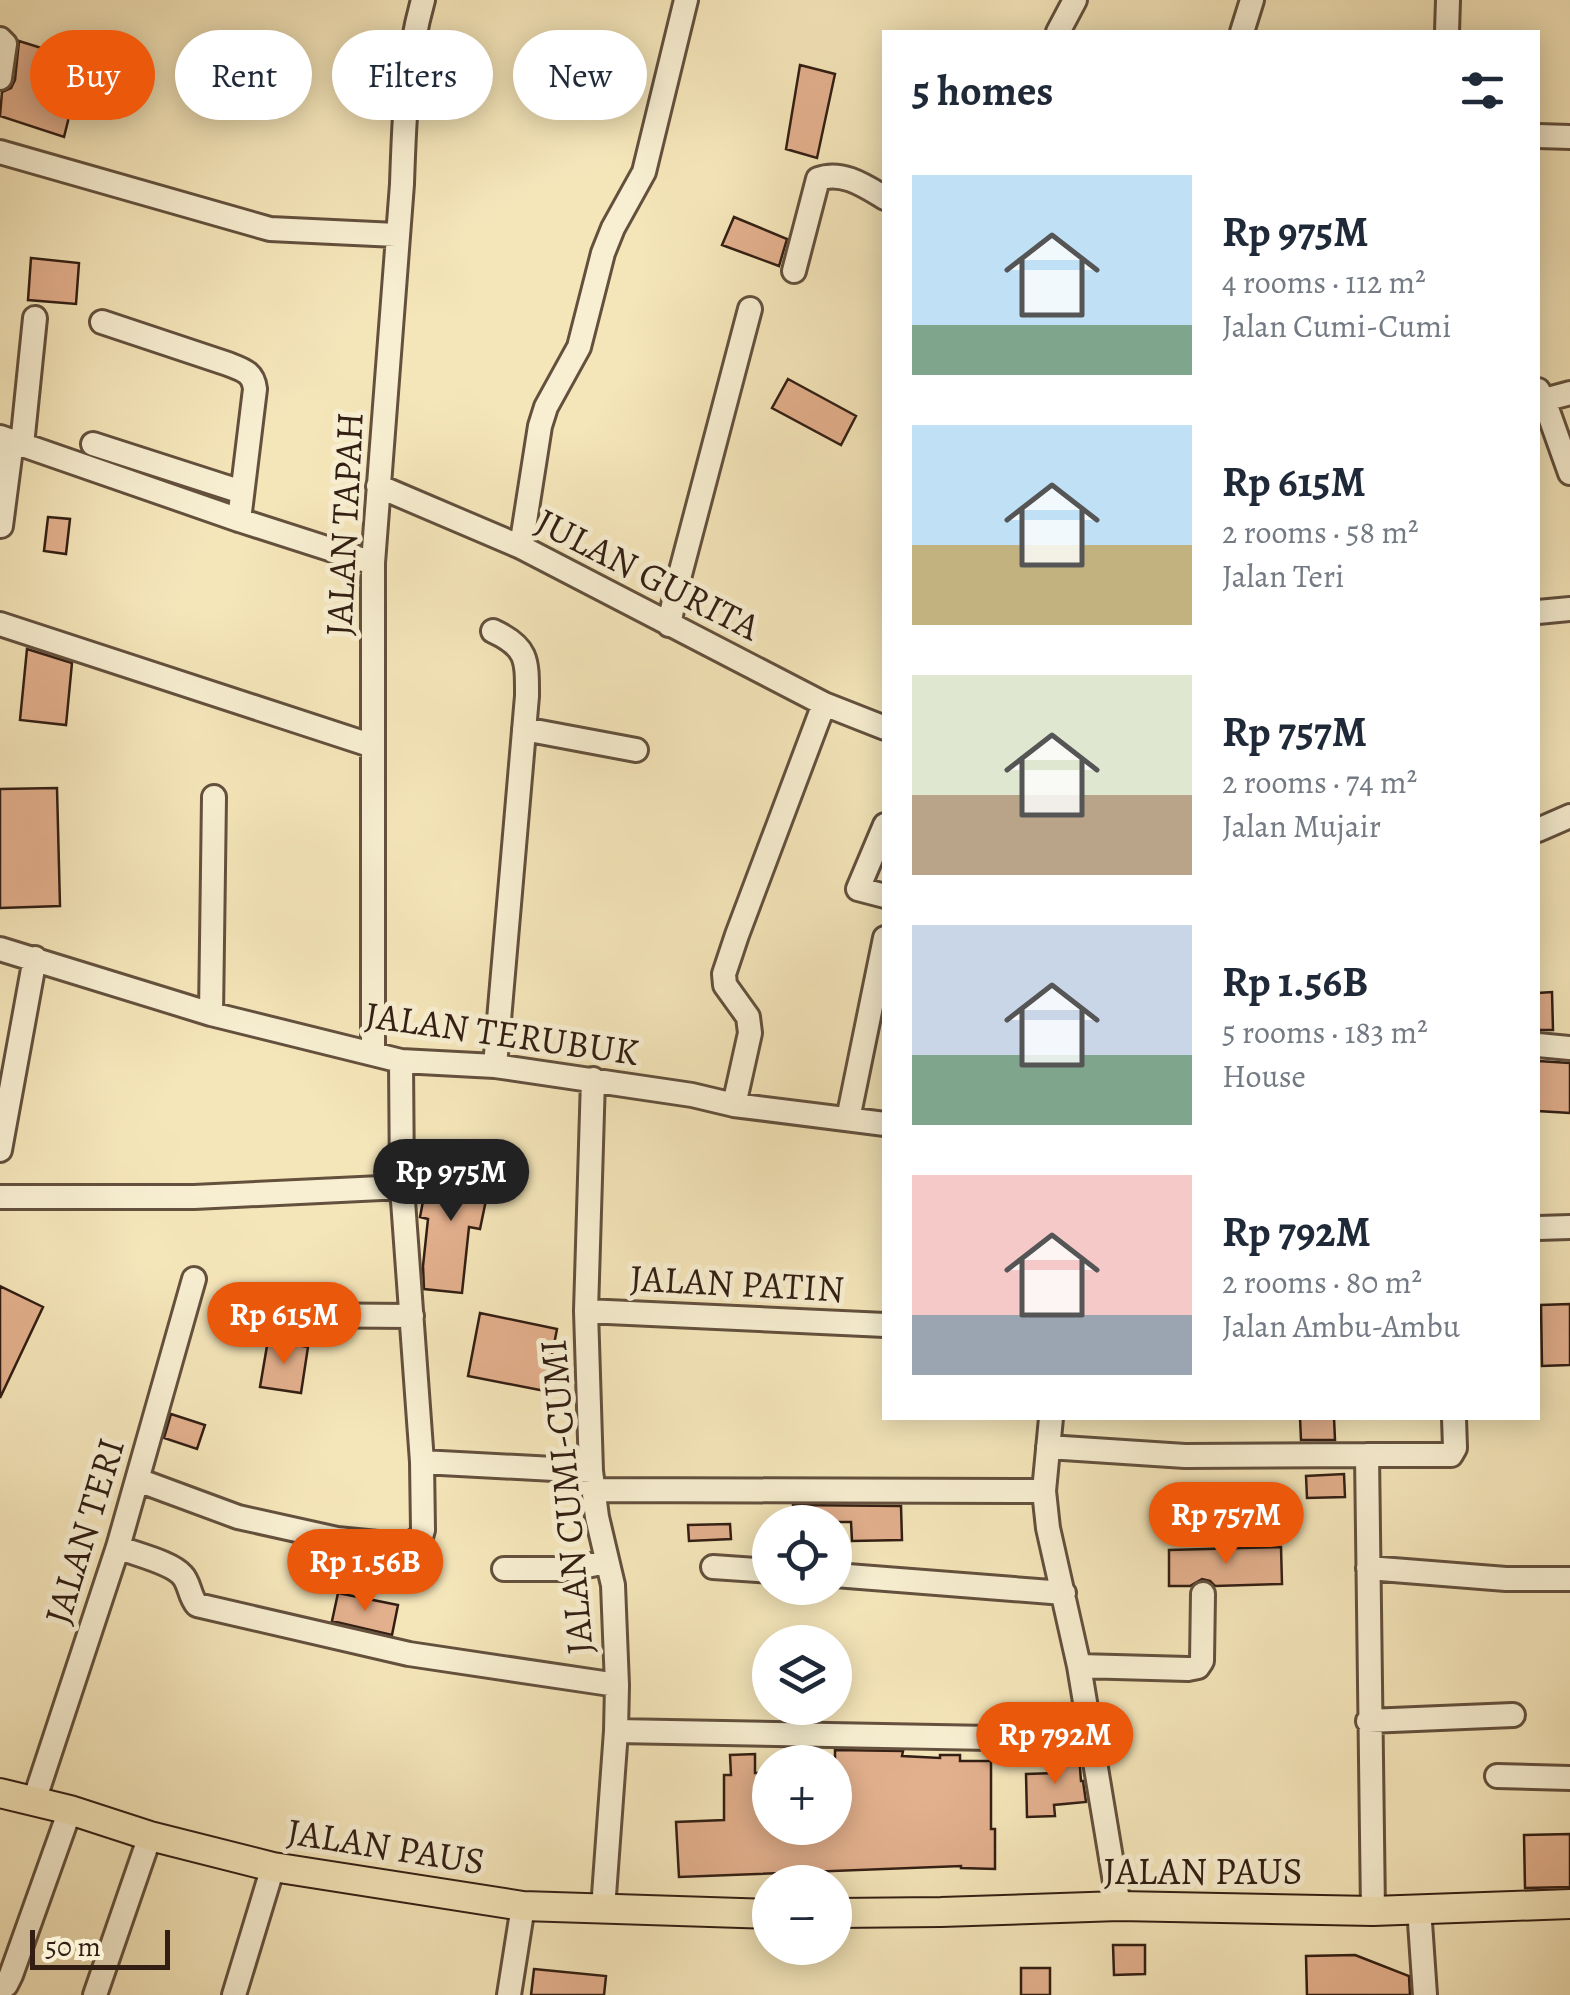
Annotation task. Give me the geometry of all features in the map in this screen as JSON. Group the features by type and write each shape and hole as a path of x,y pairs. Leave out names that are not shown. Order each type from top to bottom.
{"main road":[{"name":"JALAN PAUS","path":"0,1794 273,1868 523,1906 752,1914"},
{"name":"JALAN PAUS","path":"852,1913 1119,1906 1372,1910 1570,1904"}],"street":[{"name":"JALAN TAPAH","path":"373,1054 373,563 409,67 423,0"},
{"path":"521,547 540,426 579,346 613,228 644,172 686,0"},
{"path":"1059,30 1075,0"},
{"path":"1243,30 1252,0"},
{"path":"1446,30 1448,0"},
{"path":"0,38 5,44 0,78"},
{"path":"1540,136 1570,137"},
{"path":"0,152 270,228 396,235"},
{"path":"794,271 818,179 833,175 882,196"},
{"path":"668,624 750,309"},
{"path":"2,526 11,441 35,318"},
{"path":"102,322 248,372 254,379 239,520"},
{"path":"1570,393 1540,395 1570,473"},
{"path":"11,441 153,477 242,492"},
{"path":"94,444 239,520 373,563"},
{"name":"JULAN GURITA","path":"378,486 521,547 824,704 882,727"},
{"path":"1540,612 1570,609"},
{"path":"0,624 373,746"},
{"path":"493,631 510,639 523,652 527,669 495,1066"},
{"path":"734,1105 750,1033 748,1017 725,985 724,974 824,704"},
{"path":"524,728 636,750"},
{"path":"211,1014 214,797"},
{"path":"1540,829 1570,816"},
{"path":"882,832 858,888 882,895"},
{"name":"JALAN TERUBUK","path":"0,950 211,1014 401,1061 495,1066 593,1078 734,1105 882,1124"},
{"path":"848,1119 882,953"},
{"path":"0,1150 35,958"},
{"path":"1540,1045 1570,1048"},
{"path":"138,1480 238,1517 337,1539 398,1546 421,1537 422,1462 402,1187 401,1061"},
{"name":"JALAN CUMI-CUMI","path":"593,1078 586,1311 592,1480 596,1518 612,1585 617,1685 604,1910"},
{"path":"0,1197 194,1197 402,1187"},
{"path":"1540,1228 1570,1227"},
{"name":"JALAN TERI","path":"34,1801 118,1548 194,1279"},
{"name":"JALAN PATIN","path":"586,1311 882,1325"},
{"path":"280,1315 412,1316"},
{"path":"1051,1420 1044,1491 1048,1528 1079,1666 1119,1906"},
{"path":"1048,1448 1185,1456 1450,1454 1455,1448 1454,1420"},
{"path":"1366,1455 1372,1910"},
{"path":"422,1462 592,1480 1044,1491"},
{"path":"118,1548 183,1575 190,1598 197,1605 410,1654 617,1685"},
{"path":"504,1569 572,1569 607,1562"},
{"path":"713,1567 752,1570"},
{"path":"1368,1568 1570,1580"},
{"path":"852,1577 1064,1592"},
{"path":"1079,1666 1198,1666 1202,1662 1203,1594"},
{"path":"1368,1721 1513,1715"},
{"path":"616,1731 1092,1740"},
{"path":"1497,1776 1570,1778"},
{"path":"0,1990 11,1975 70,1810"},
{"path":"96,1995 150,1836"},
{"path":"234,1995 273,1868"},
{"path":"509,1995 523,1906"},
{"path":"1419,1908 1425,1995"}],"building":[{"path":"19,41 30,44 30,120 68,120 64,137 0,116 2,92 11,88"},
{"path":"800,65 835,74 817,158 786,149"},
{"path":"734,217 787,239 779,266 722,245"},
{"path":"31,258 79,263 76,304 28,300"},
{"path":"788,379 856,416 841,445 772,408"},
{"path":"48,517 70,519 66,554 44,551"},
{"path":"27,649 72,663 66,725 20,720"},
{"path":"57,788 60,906 0,908 0,789"},
{"path":"1552,992 1553,1030 1540,1030 1540,993"},
{"path":"1540,1061 1570,1063 1570,1113 1540,1111"},
{"path":"430,1164 491,1176 480,1229 469,1227 462,1293 424,1289 428,1219 420,1217"},
{"path":"0,1286 43,1307 0,1398"},
{"path":"1570,1304 1570,1365 1542,1366 1541,1305"},
{"path":"480,1313 557,1329 545,1391 468,1376"},
{"path":"268,1340 308,1347 301,1393 260,1387"},
{"path":"171,1414 205,1425 197,1449 164,1438"},
{"path":"1300,1420 1334,1420 1335,1440 1301,1440"},
{"path":"1344,1474 1345,1497 1307,1498 1306,1476"},
{"path":"852,1506 901,1506 902,1540 852,1541"},
{"path":"730,1524 731,1539 689,1541 688,1525"},
{"path":"1281,1547 1282,1584 1215,1586 1202,1579 1190,1586 1169,1586 1169,1550"},
{"path":"338,1593 398,1605 392,1635 332,1621"},
{"path":"852,1750 903,1751 902,1756 940,1758 960,1755 960,1761 991,1761 995,1869 961,1866 852,1870 852,1865 752,1865 752,1874 679,1877 676,1822 724,1820 724,1775 731,1775 730,1755 752,1754 752,1845 852,1845"},
{"path":"1054,1754 1079,1755 1086,1802 1054,1805 1055,1816 1027,1817 1026,1774 1055,1773"},
{"path":"1570,1834 1570,1887 1525,1888 1524,1835"},
{"path":"1113,1945 1145,1945 1145,1974 1114,1975"},
{"path":"1355,1955 1409,1976 1410,1995 1307,1995 1306,1956"},
{"path":"1021,1968 1050,1968 1050,1995 1021,1995"},
{"path":"534,1969 606,1976 604,1995 531,1995"}]}
